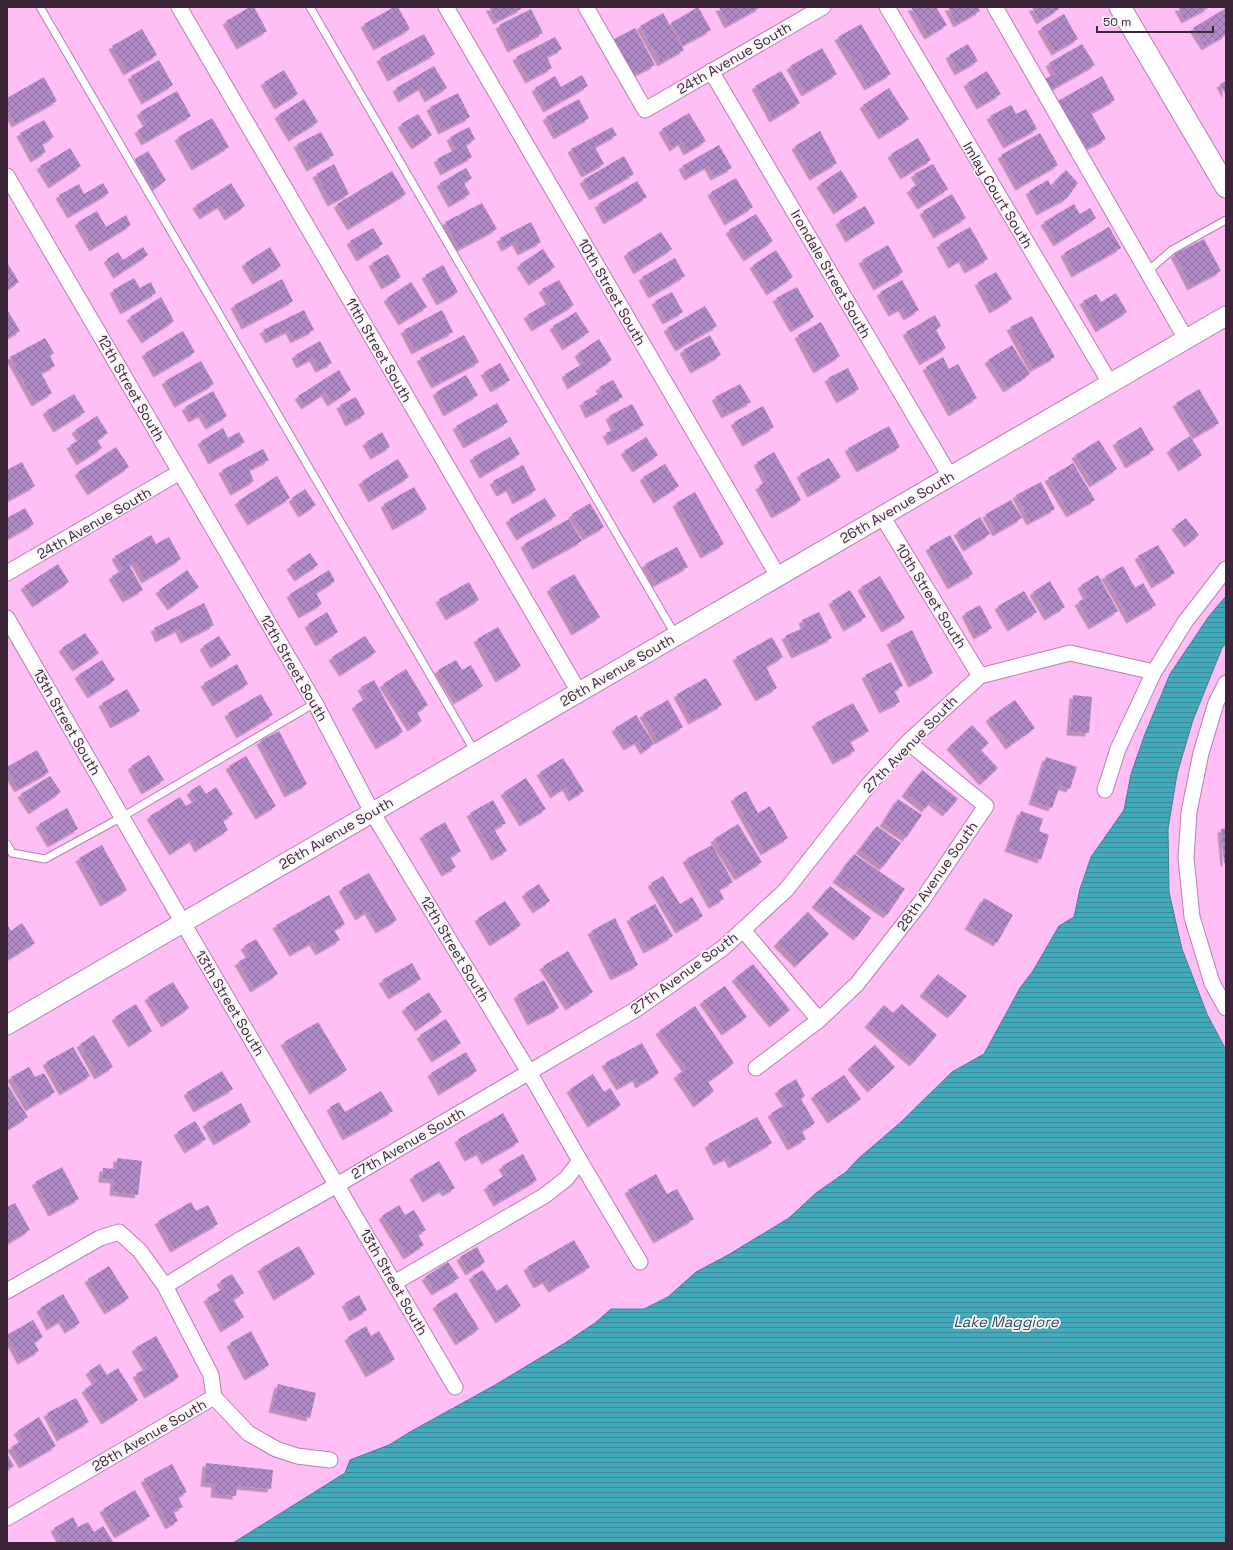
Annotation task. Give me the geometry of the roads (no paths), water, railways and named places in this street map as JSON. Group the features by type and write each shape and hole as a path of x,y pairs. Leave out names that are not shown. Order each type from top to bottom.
{"main road":[{"path":"1120,7 1226,187"}],"street":[{"name":"11th Street South","path":"179,7 579,692"},
{"name":"10th Street South","path":"446,7 778,576"},
{"name":"24th Avenue South","path":"586,7 645,110 823,7"},
{"name":"Imlay Court South","path":"886,7 1110,383"},
{"path":"995,7 1186,339"},
{"name":"Irondale Street South","path":"711,71 950,476"},
{"name":"12th Street South","path":"7,176 315,703 372,812 530,1072 580,1161 640,1262"},
{"name":"26th Avenue South","path":"7,1025 1226,316"},
{"name":"24th Avenue South","path":"7,573 180,472"},
{"name":"10th Street South","path":"882,516 980,676"},
{"path":"1105,790 1118,749 1154,672 1185,622 1226,569"},
{"name":"13th Street South","path":"7,618 183,923 455,1387"},
{"name":"27th Avenue South","path":"164,1286 241,1239 337,1185 636,1010 723,948 786,890 870,783 908,742 980,676 1070,653 1154,672"},
{"path":"1226,683 1216,703 1201,753 1189,812 1186,858 1192,917 1212,983 1226,1008"},
{"name":"28th Avenue South","path":"756,1068 819,1020 857,984 921,902 986,806 908,742"},
{"path":"742,930 819,1020"},
{"path":"394,1282 544,1196 566,1179 580,1161"},
{"path":"7,1290 100,1238 119,1232 140,1251 164,1286 211,1375 214,1397"},
{"name":"28th Avenue South","path":"7,1518 214,1397 248,1433 276,1449 297,1456 330,1460"}],"lane":[{"path":"40,7 475,752"},
{"path":"310,7 676,636"},
{"path":"1147,272 1172,250 1226,220"},
{"path":"7,844 12,853 45,859 122,817 315,703"}],"water":[{"name":"Lake Maggiore","path":"1226,596 1226,643 1222,648 1193,720 1177,774 1168,829 1169,892 1182,949 1207,1014 1226,1050 1226,1543 233,1543 345,1473 350,1460 389,1445 495,1385 565,1343 595,1323 611,1309 644,1309 668,1297 696,1272 728,1255 789,1218 816,1193 846,1172 858,1159 901,1122 952,1072 984,1054 1020,988 1033,971 1059,926 1074,917 1080,889 1091,857 1124,810 1131,774 1145,734 1170,674 1209,616"}]}
